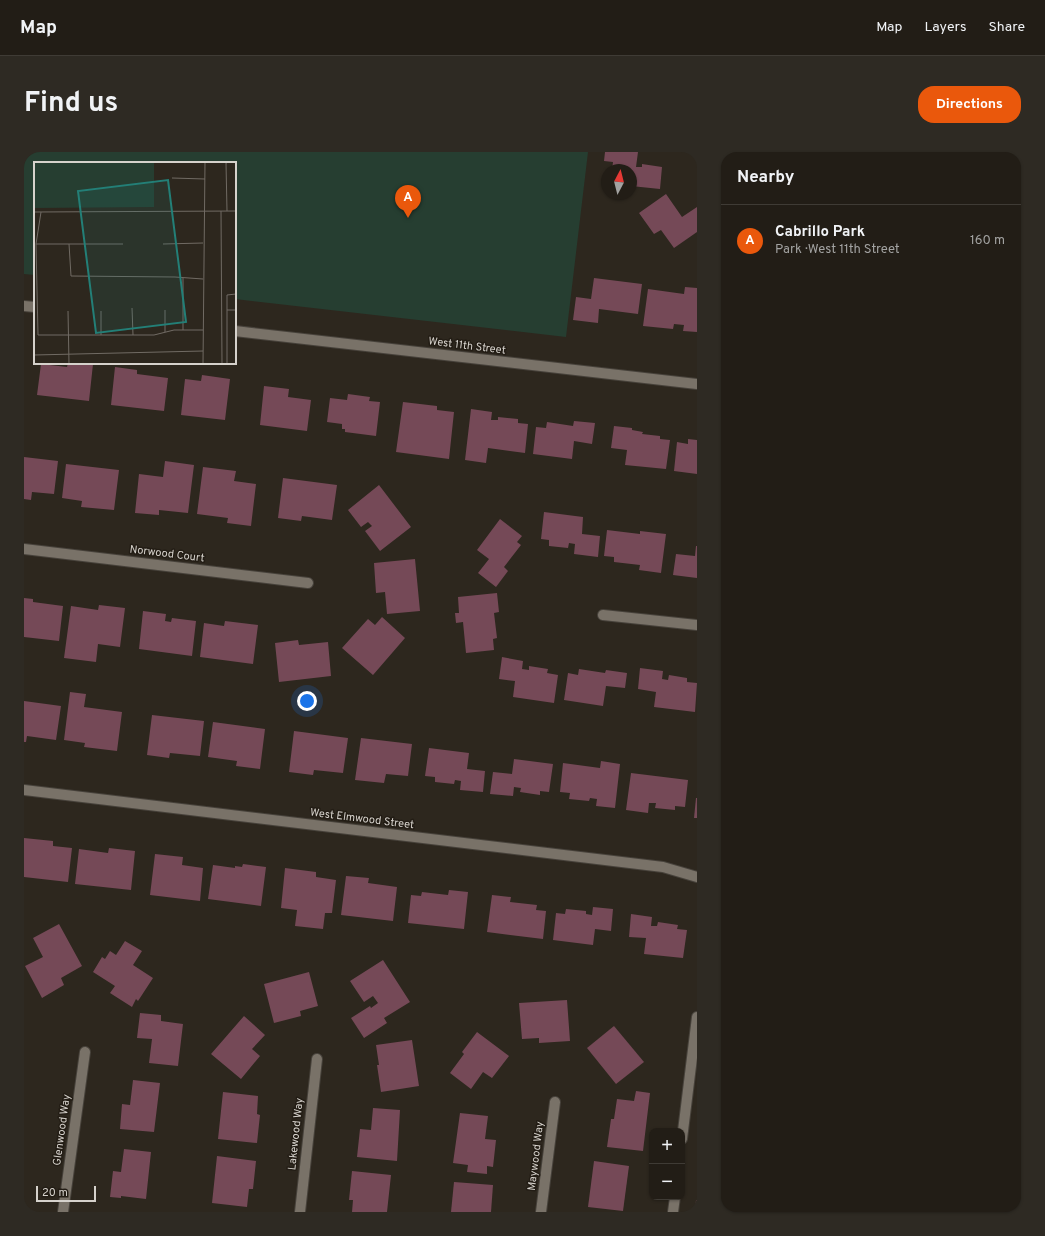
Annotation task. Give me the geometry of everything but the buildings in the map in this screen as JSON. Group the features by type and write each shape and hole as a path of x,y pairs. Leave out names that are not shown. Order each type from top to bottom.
{"street":[{"path":"24,306 34,307"},
{"name":"West 11th Street","path":"236,331 697,384"},
{"name":"Norwood Court","path":"24,549 308,583"},
{"path":"603,615 697,625"},
{"name":"West Elmwood Street","path":"24,790 662,867 697,877"},
{"path":"683,1128 697,1016"},
{"name":"Glenwood Way","path":"63,1212 85,1052"},
{"name":"Lakewood Way","path":"300,1212 317,1059"},
{"name":"Maywood Way","path":"542,1212 555,1102"},
{"path":"673,1212 675,1200"}],"green space":[{"path":"24,152 588,152 566,337 236,299 236,162 34,162 34,275 24,274"}],"place":[{"name":"Cabrillo Park","path":"408,218"}]}
